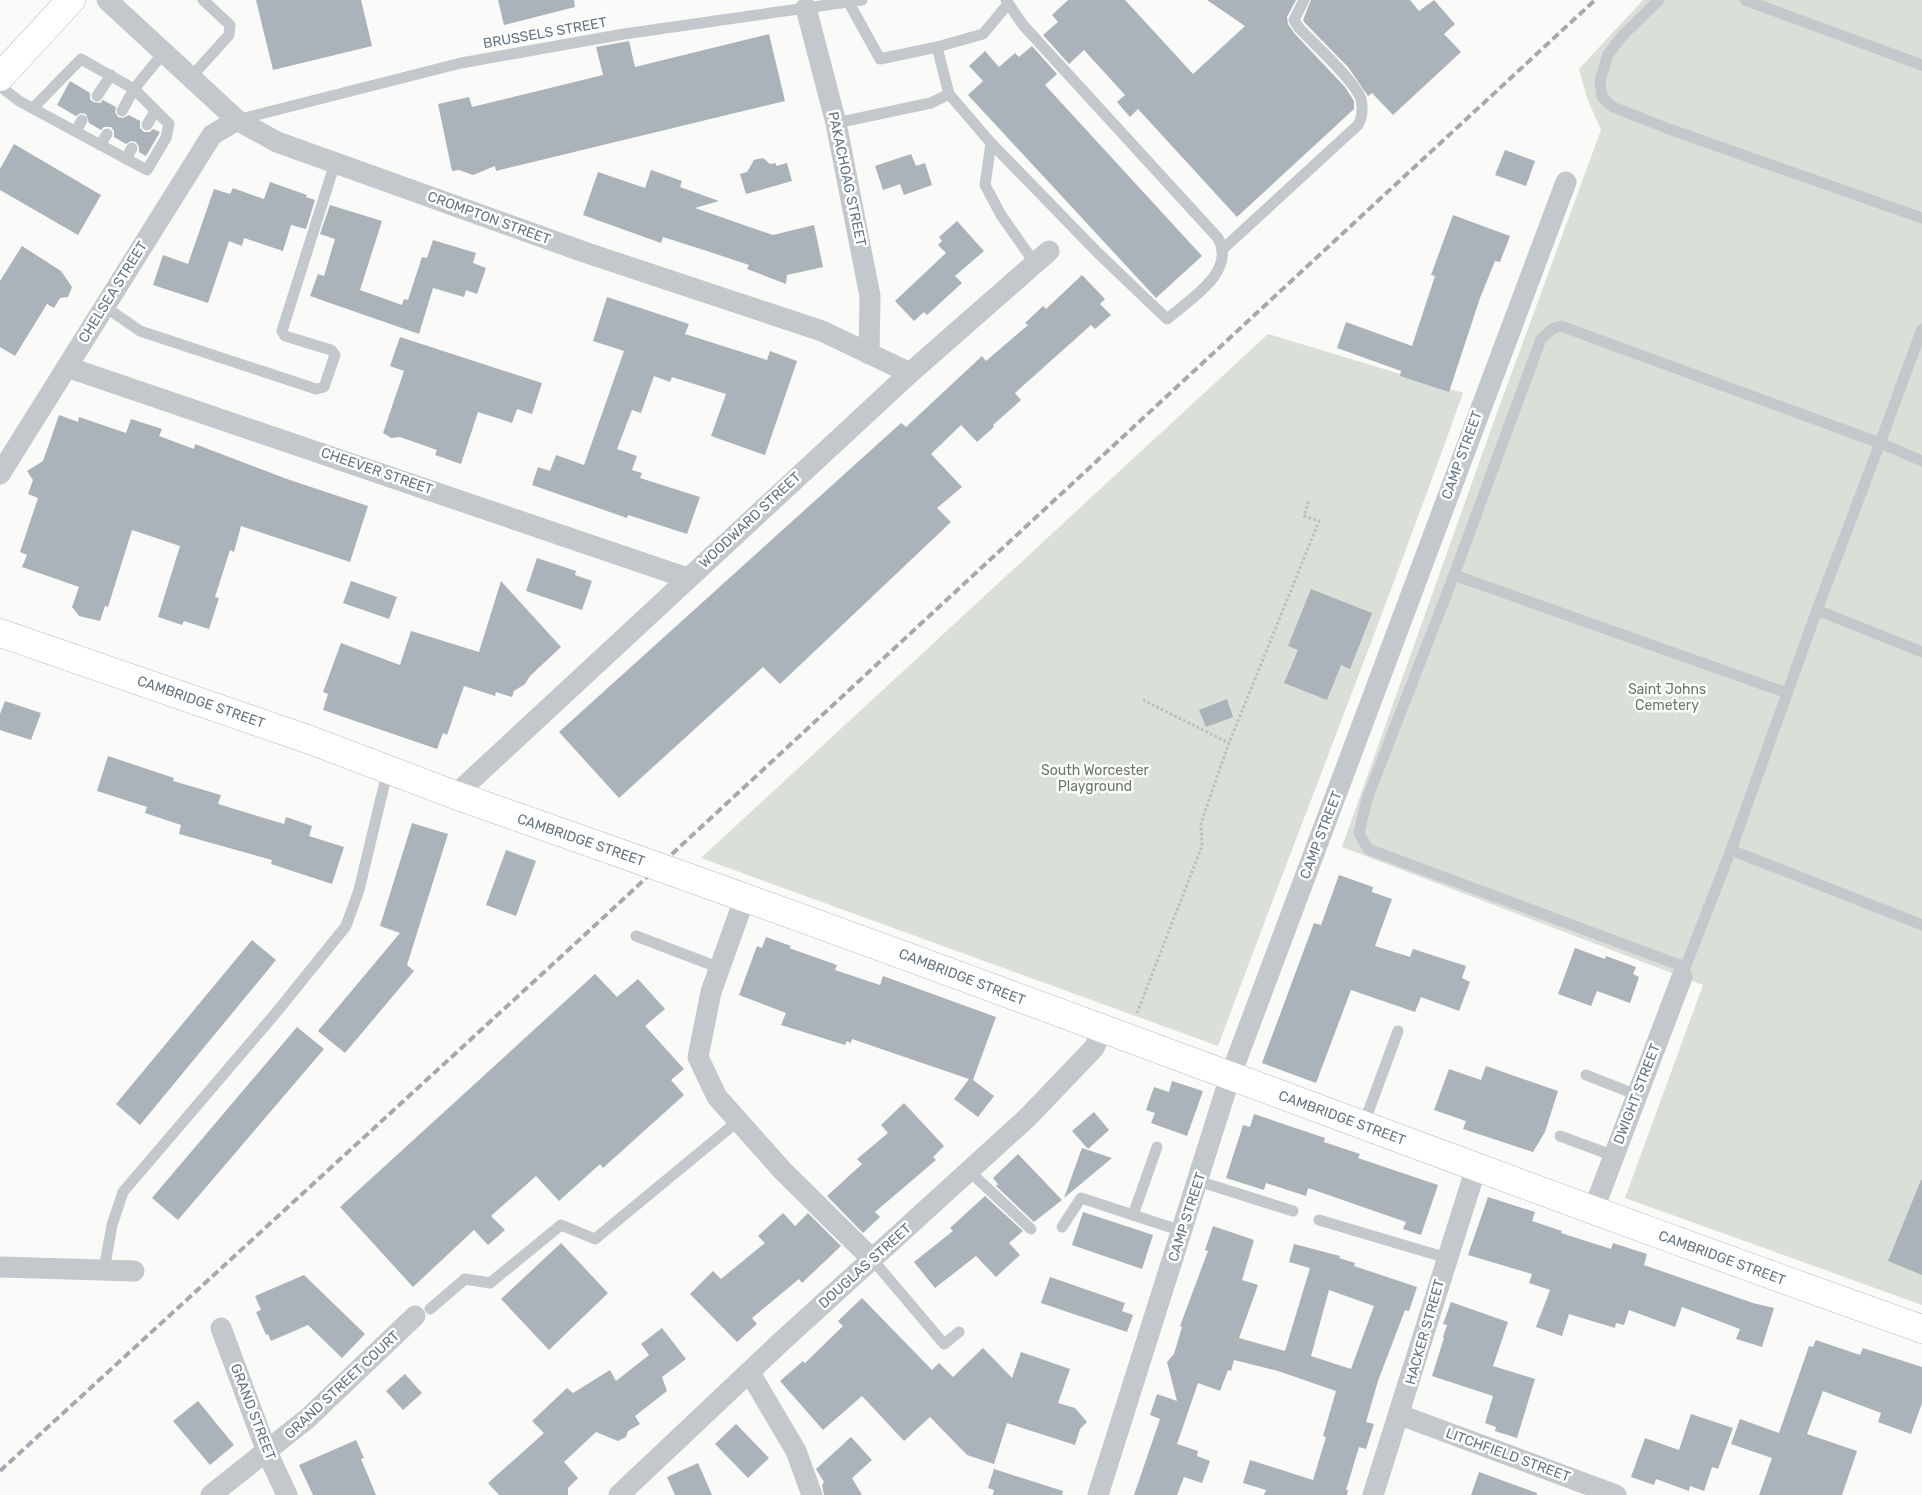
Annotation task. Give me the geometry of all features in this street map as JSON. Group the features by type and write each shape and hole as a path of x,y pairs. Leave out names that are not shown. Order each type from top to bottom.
{"main road":[{"path":"0,77 71,0"},
{"name":"CAMBRIDGE STREET","path":"0,633 313,741 455,795 745,898 1476,1168 1922,1329"}],"street":[{"name":"CROMPTON STREET","path":"107,0 192,76 237,120 277,142 584,252 822,331 910,373"},
{"name":"PAKACHOAG STREET","path":"806,8 836,123 870,296 869,354"},
{"name":"CHELSEA STREET","path":"0,474 212,135 237,120"},
{"name":"CAMP STREET","path":"1098,1495 1230,1077 1566,182"},
{"name":"WOODWARD STREET","path":"455,795 910,373 1042,257"},
{"name":"CHEEVER STREET","path":"67,367 687,578"},
{"path":"745,898 711,992 698,1057 717,1098 782,1170 872,1259"},
{"name":"DWIGHT STREET","path":"1594,1211 1683,972"},
{"name":"DOUGLAS STREET","path":"619,1495 872,1259 1028,1117 1094,1048 1102,1030"},
{"name":"HACKER STREET","path":"1373,1495 1400,1415 1476,1168"},
{"path":"0,1267 134,1271"},
{"name":"GRAND STREET COURT","path":"211,1495 308,1418 422,1312"},
{"name":"GRAND STREET","path":"221,1328 267,1452 287,1495"},
{"path":"750,1373 796,1451 812,1495"},
{"name":"LITCHFIELD STREET","path":"1400,1415 1616,1495"}],"lane":[{"path":"192,76 229,35 230,25 203,0"},
{"name":"BRUSSELS STREET","path":"237,120 461,63 624,34 862,0"},
{"path":"1224,248 1358,125 1362,118 1360,99 1350,82 1299,28 1294,20 1304,0"},
{"path":"1659,0 1625,32 1608,54 1600,81 1602,97 1613,107 1679,133 1922,218"},
{"path":"1745,0 1922,65"},
{"path":"849,3 880,59 937,47 983,34 1007,2 1022,25 1218,238 1224,248 1224,259 1217,275 1167,319 1098,253 991,143 949,94 937,47"},
{"path":"122,111 134,88 164,52"},
{"path":"0,86 33,108 146,170 166,138 169,124 134,88 81,59 33,108"},
{"path":"97,96 111,76"},
{"path":"836,123 931,103 949,94"},
{"path":"147,125 155,110"},
{"path":"76,131 82,120"},
{"path":"100,145 107,134"},
{"path":"991,143 985,185 1001,214 1042,257"},
{"path":"126,159 132,148"},
{"path":"104,306 140,330 316,389 324,387 335,355 331,350 285,336 282,331 335,163"},
{"path":"1922,329 1880,443 1816,610 1731,850 1683,972 1368,849 1359,833 1367,800 1454,575 1541,339 1552,329 1561,326 1605,341 1880,443 1922,461"},
{"path":"1454,575 1786,694"},
{"path":"1816,610 1922,652"},
{"path":"104,1270 112,1225 123,1192 275,1014 346,926 359,890 388,770"},
{"path":"1731,850 1922,925"},
{"path":"636,936 720,968"},
{"path":"1363,1126 1398,1031"},
{"path":"1586,1075 1637,1095"},
{"path":"422,1312 465,1280 490,1282 560,1225 595,1239 738,1121"},
{"path":"1560,1136 1614,1156"},
{"path":"1133,1215 1157,1147"},
{"path":"968,1171 1031,1229"},
{"path":"1198,1181 1293,1211"},
{"path":"1062,1226 1081,1198 1182,1231"},
{"path":"1320,1220 1447,1258"},
{"path":"872,1259 944,1344 959,1332"}],"path":[{"path":"1134,1022 1202,846 1202,823 1229,743 1319,521 1304,516 1309,500"},
{"path":"1143,700 1229,743"}],"green space":[{"name":"Saint Johns Cemetery","path":"1643,0 1922,0 1922,1305 1625,1198 1703,985 1342,847 1494,421 1601,130 1587,98 1579,69"},
{"name":"South Worcester Playground","path":"1268,334 1463,393 1218,1046 701,858"}],"building":[{"path":"256,0 361,0 372,46 273,70"},
{"path":"498,0 574,0 575,7 504,25"},
{"path":"1068,0 1125,0 1193,74 1245,26 1207,0 1296,0 1287,17 1288,24 1294,33 1345,87 1354,101 1354,109 1237,217 1138,109 1130,117 1117,102 1125,95 1084,50 1069,64 1043,35 1058,22 1052,15"},
{"path":"1311,0 1410,0 1419,11 1434,0 1455,24 1444,34 1461,52 1393,115 1372,93 1368,96 1348,67 1305,23 1303,20"},
{"path":"769,34 785,101 496,171 495,166 473,175 459,170 452,171 438,104 469,97 472,107 603,75 596,47 629,41 635,67"},
{"path":"1032,46 1057,74 1045,85 1202,256 1156,298 968,95 983,81 969,66 985,51 999,67 1015,53 1019,57"},
{"path":"70,81 90,93 90,99 93,102 100,103 103,100 116,107 115,112 118,117 123,118 129,115 140,121 140,128 144,132 150,132 153,129 160,132 146,156 139,152 136,142 131,141 126,144 114,137 114,131 111,127 104,127 101,130 89,123 86,114 81,113 76,116 57,105"},
{"path":"14,144 101,195 78,235 0,190 0,169"},
{"path":"1505,150 1535,161 1526,186 1495,175"},
{"path":"911,154 916,166 925,163 932,185 904,195 900,184 883,190 875,166"},
{"path":"763,158 770,164 776,163 776,166 787,163 792,181 746,194 740,174 747,172 754,160"},
{"path":"651,170 682,181 680,187 719,201 695,208 773,235 814,225 823,267 787,275 786,284 747,269 749,265 663,237 661,243 583,215 598,172 645,188"},
{"path":"270,182 307,195 306,197 315,200 306,229 291,225 283,251 244,238 242,246 229,241 208,303 153,285 163,255 188,264 214,189 230,194 233,188 264,199"},
{"path":"330,205 382,221 360,290 402,305 404,299 408,300 422,257 427,258 433,240 476,253 473,263 486,268 477,294 466,290 464,297 433,288 419,334 310,296 318,274 324,276 335,239 320,234"},
{"path":"1453,215 1510,236 1500,262 1495,261 1480,298 1449,392 1400,376 1401,371 1337,348 1346,322 1412,346 1435,276 1431,275"},
{"path":"957,221 984,251 955,276 962,283 927,315 924,312 914,321 895,301 946,253 938,245 942,241 939,237"},
{"path":"22,246 61,271 72,287 68,297 60,298 54,308 47,304 15,356 0,347 0,281"},
{"path":"1082,275 1105,299 1100,304 1111,315 1095,329 1091,325 1015,393 1021,400 977,442 961,425 931,454 962,487 937,508 951,522 780,684 763,667 619,798 559,732 901,423 906,427 982,356 986,361 1028,325 1025,323 1043,306 1046,309"},
{"path":"607,297 689,324 685,334 767,360 770,351 797,361 765,455 711,436 726,394 672,377 670,382 654,376 641,413 632,410 617,449 637,456 632,470 642,473 640,478 700,497 687,534 628,515 627,518 532,485 538,467 550,471 556,455 584,465 624,351 593,341"},
{"path":"400,337 542,383 532,414 517,409 512,423 478,412 461,464 435,455 437,450 400,437 391,438 383,433 404,371 390,366"},
{"path":"59,415 78,422 79,417 126,433 131,419 162,429 159,436 194,449 195,444 287,479 368,506 350,562 241,526 234,552 230,550 215,597 219,598 209,629 184,621 182,625 158,617 180,546 132,530 108,607 105,606 100,621 79,616 72,607 79,587 22,567 27,555 20,552 38,498 28,494 33,480 27,471 43,461"},
{"path":"537,558 576,571 575,575 592,581 582,610 526,591"},
{"path":"351,581 397,597 389,619 343,603"},
{"path":"501,581 561,647 530,676 525,684 514,691 512,697 496,692 495,696 464,686 447,735 443,733 437,749 323,710 328,694 323,692 341,643 400,665 411,631 479,652"},
{"path":"1311,589 1372,613 1350,669 1341,665 1327,700 1284,683 1298,650 1288,646"},
{"path":"1227,699 1233,717 1206,727 1199,710"},
{"path":"5,701 41,713 31,740 0,730 0,714"},
{"path":"108,756 174,778 173,781 221,795 218,804 284,824 286,817 312,826 309,836 344,847 332,884 271,864 272,860 179,834 181,825 145,813 147,807 97,791"},
{"path":"412,823 448,834 407,965 414,971 345,1053 318,1031 400,933 380,926"},
{"path":"506,850 536,861 516,916 486,905"},
{"path":"1339,875 1373,887 1372,892 1392,899 1375,946 1410,957 1413,949 1466,966 1462,978 1470,982 1459,1011 1421,997 1415,1012 1351,990 1316,1083 1262,1063 1314,923 1321,925"},
{"path":"766,937 791,946 789,948 837,965 835,970 880,985 883,976 996,1017 973,1080 994,1096 978,1117 954,1099 969,1079 852,1039 851,1043 847,1041 845,1045 781,1025 786,1013 739,995 757,946 762,948"},
{"path":"252,940 276,960 140,1125 116,1104"},
{"path":"1575,948 1605,959 1606,956 1636,967 1633,974 1639,977 1630,1003 1597,991 1591,1006 1558,994"},
{"path":"595,974 617,997 638,979 665,1009 645,1026 684,1069 671,1080 684,1095 603,1168 600,1164 559,1201 536,1176 491,1216 505,1230 488,1245 474,1230 413,1287 340,1207"},
{"path":"297,1027 324,1049 178,1220 152,1198"},
{"path":"1486,1066 1558,1091 1545,1132 1533,1152 1463,1129 1466,1121 1434,1110 1449,1069 1481,1080"},
{"path":"1172,1081 1203,1091 1187,1136 1151,1123 1155,1113 1146,1110 1154,1087 1169,1092"},
{"path":"904,1103 944,1146 933,1157 936,1160 875,1212 880,1217 863,1233 827,1196 862,1164 857,1159 888,1133 881,1125"},
{"path":"1094,1112 1109,1130 1088,1149 1072,1131"},
{"path":"1254,1114 1325,1138 1324,1142 1360,1154 1358,1158 1438,1185 1421,1235 1403,1229 1406,1222 1308,1188 1306,1196 1266,1183 1264,1190 1226,1178 1243,1125 1250,1127"},
{"path":"1082,1148 1112,1158 1064,1198"},
{"path":"1018,1154 1062,1200 1034,1222 996,1186 998,1184 993,1178"},
{"path":"1922,1180 1922,1275 1888,1261"},
{"path":"985,1196 1023,1231 1009,1243 1020,1255 996,1277 976,1256 935,1288 914,1262 953,1231 950,1228"},
{"path":"1488,1197 1535,1212 1532,1221 1562,1231 1561,1233 1611,1249 1613,1243 1647,1254 1644,1265 1753,1303 1774,1308 1762,1347 1736,1339 1740,1329 1682,1307 1675,1327 1629,1310 1624,1325 1616,1323 1615,1328 1569,1314 1562,1336 1536,1327 1550,1290 1529,1283 1532,1274 1468,1255"},
{"path":"1083,1212 1153,1235 1142,1269 1072,1245"},
{"path":"783,1213 795,1226 808,1213 841,1246 802,1283 799,1279 752,1318 757,1324 737,1342 690,1294 713,1271 721,1279 765,1243 758,1236"},
{"path":"1213,1226 1254,1240 1242,1280 1258,1285 1239,1338 1285,1351 1310,1268 1289,1262 1294,1244 1340,1256 1339,1258 1355,1263 1354,1266 1417,1287 1409,1311 1405,1310 1378,1381 1366,1422 1374,1424 1366,1449 1359,1447 1346,1490 1348,1490 1347,1495 1264,1495 1266,1490 1243,1483 1250,1460 1313,1480 1326,1437 1323,1436 1336,1391 1278,1371 1234,1360 1231,1371 1228,1370 1220,1391 1198,1383 1177,1444 1198,1451 1197,1456 1210,1461 1202,1483 1184,1477 1177,1495 1134,1495 1160,1419 1150,1415 1157,1394 1177,1401 1167,1362 1174,1354 1182,1327 1180,1326 1208,1251 1205,1250","holes":["1329,1290 1374,1306 1351,1369 1311,1356"]},
{"path":"561,1243 608,1293 549,1350 501,1299"},
{"path":"304,1275 365,1334 342,1358 308,1325 271,1341 268,1334 266,1335 256,1312 261,1310 255,1296"},
{"path":"1050,1277 1125,1303 1122,1311 1133,1315 1127,1332 1041,1303"},
{"path":"862,1298 932,1370 939,1363 953,1377 983,1348 1012,1378 1021,1352 1070,1369 1058,1403 1075,1408 1087,1422 1080,1429 1075,1445 1007,1423 994,1464 967,1455 930,1417 904,1441 862,1396 823,1430 780,1381 803,1361 805,1363 843,1326 838,1321"},
{"path":"1451,1302 1508,1322 1493,1366 1535,1379 1517,1438 1495,1431 1496,1427 1485,1423 1493,1396 1432,1376 1447,1325 1443,1324"},
{"path":"662,1328 686,1359 662,1377 667,1391 635,1416 640,1424 628,1431 626,1437 618,1441 596,1432 564,1462 578,1478 568,1488 568,1495 499,1495 488,1483 544,1433 532,1421 567,1388 573,1393 610,1370 616,1381 649,1355 641,1344"},
{"path":"1816,1340 1860,1355 1863,1348 1922,1367 1922,1403 1911,1434 1878,1422 1881,1413 1823,1391 1807,1434 1857,1451 1842,1495 1759,1495 1772,1458 1731,1444 1740,1419 1779,1433 1809,1346 1813,1347"},
{"path":"405,1374 422,1393 403,1410 386,1391"},
{"path":"198,1401 234,1445 210,1465 173,1421"},
{"path":"1691,1414 1733,1428 1718,1469 1712,1467 1704,1491 1690,1486 1689,1491 1656,1479 1654,1485 1631,1477 1645,1438 1679,1450"},
{"path":"736,1424 769,1458 748,1478 715,1444"},
{"path":"851,1437 872,1460 852,1478 862,1495 824,1495 822,1485 824,1482 816,1469"},
{"path":"356,1440 364,1458 361,1459 376,1495 313,1495 299,1465"},
{"path":"698,1463 712,1495 675,1495 667,1477"},
{"path":"994,1469 1063,1491 1062,1495 993,1495 994,1490 988,1488"},
{"path":"1479,1472 1537,1493 1537,1495 1471,1495"}],"railway":[{"path":"0,1471 565,953 1595,0"}]}
